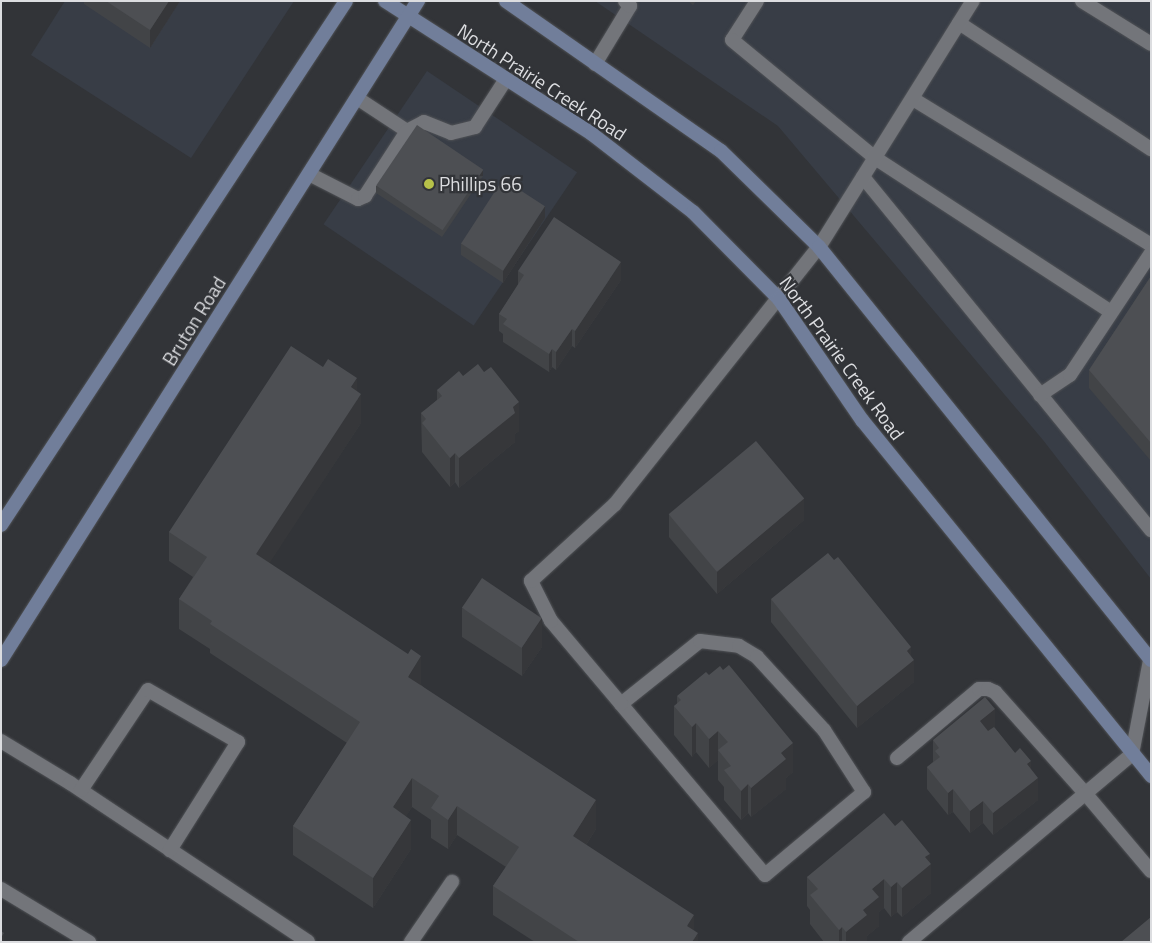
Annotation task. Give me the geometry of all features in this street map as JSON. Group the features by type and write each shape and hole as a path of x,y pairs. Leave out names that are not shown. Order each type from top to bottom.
{"main road":[{"path":"1,525 346,1"},
{"name":"North Prairie Creek Road","path":"385,1 592,134 693,212 779,299 862,420 1151,776"},
{"name":"Bruton Road","path":"1,660 418,1"},
{"path":"506,1 721,151 820,247 1150,658"}],"lane":[{"path":"595,64 630,6 625,1"},
{"path":"757,1 732,40 875,158 1111,312"},
{"path":"621,704 700,641 739,646 756,657 824,730 864,792 765,875 551,621 531,581 615,504 820,247 972,1"},
{"path":"1082,1 1151,44"},
{"path":"959,23 1151,149"},
{"path":"309,174 358,199 365,196 407,131 424,122 451,133 475,127 506,79"},
{"path":"358,98 407,131"},
{"path":"913,98 1151,245"},
{"path":"863,177 1151,530"},
{"path":"1040,395 1070,374 1151,253"},
{"path":"909,942 1132,754 1150,658"},
{"path":"897,758 979,689 988,689 995,692 1151,871"},
{"path":"81,790 148,690 238,742 170,850"},
{"path":"1,741 81,790 308,942"},
{"path":"411,942 452,882"},
{"path":"1,889 89,942"}],"shaded area":[{"path":"65,1 294,1 191,158 31,55"},
{"path":"595,1 1151,1 1151,579 1043,440 778,126"},
{"path":"427,71 577,172 474,326 324,224"}],"building":[{"path":"106,1 169,1 150,30"},
{"name":"Phillips 66","path":"417,125 483,170 443,230 376,186"},
{"path":"503,179 545,206 503,271 461,244"},
{"path":"554,217 621,262 575,331 572,329 556,352 552,349 549,354 503,324 507,319 499,314 524,275 518,271"},
{"path":"1151,276 1151,443 1089,370"},
{"path":"291,346 323,367 328,359 357,378 351,387 361,394 256,554 408,654 411,649 421,656 408,677 596,800 573,836 694,915 687,926 698,933 692,942 579,942 493,886 519,847 457,806 448,820 431,808 439,796 412,778 393,807 411,820 373,878 293,826 360,722 210,624 212,621 179,599 207,557 169,532"},
{"path":"478,364 484,372 491,367 519,402 513,407 515,413 459,458 455,453 450,458 422,423 426,419 421,413 442,396 437,390 459,371 463,376"},
{"path":"756,441 804,498 717,572 669,514"},
{"path":"828,553 834,560 838,557 911,647 907,651 914,660 857,706 771,599"},
{"path":"482,578 542,618 522,648 462,608"},
{"path":"729,665 793,743 781,753 786,759 751,788 748,784 741,791 724,770 731,766 718,750 728,742 718,731 709,739 696,723 692,727 674,706 681,700 677,696 706,672 709,675 720,666 723,670"},
{"path":"985,697 995,709 980,721 988,731 994,727 1015,753 1020,748 1031,761 1027,764 1038,778 993,813 983,801 970,811 953,789 948,793 927,767 940,757 935,751 939,748 933,740"},
{"path":"884,813 895,826 902,820 930,854 925,857 931,864 902,888 897,882 891,887 884,879 872,889 879,897 863,910 867,915 846,932 842,927 839,930 810,895 818,889 807,877"},
{"path":"1151,917 1151,942 1121,942"}],"place":[{"name":"Phillips 66","path":"429,184"}]}
